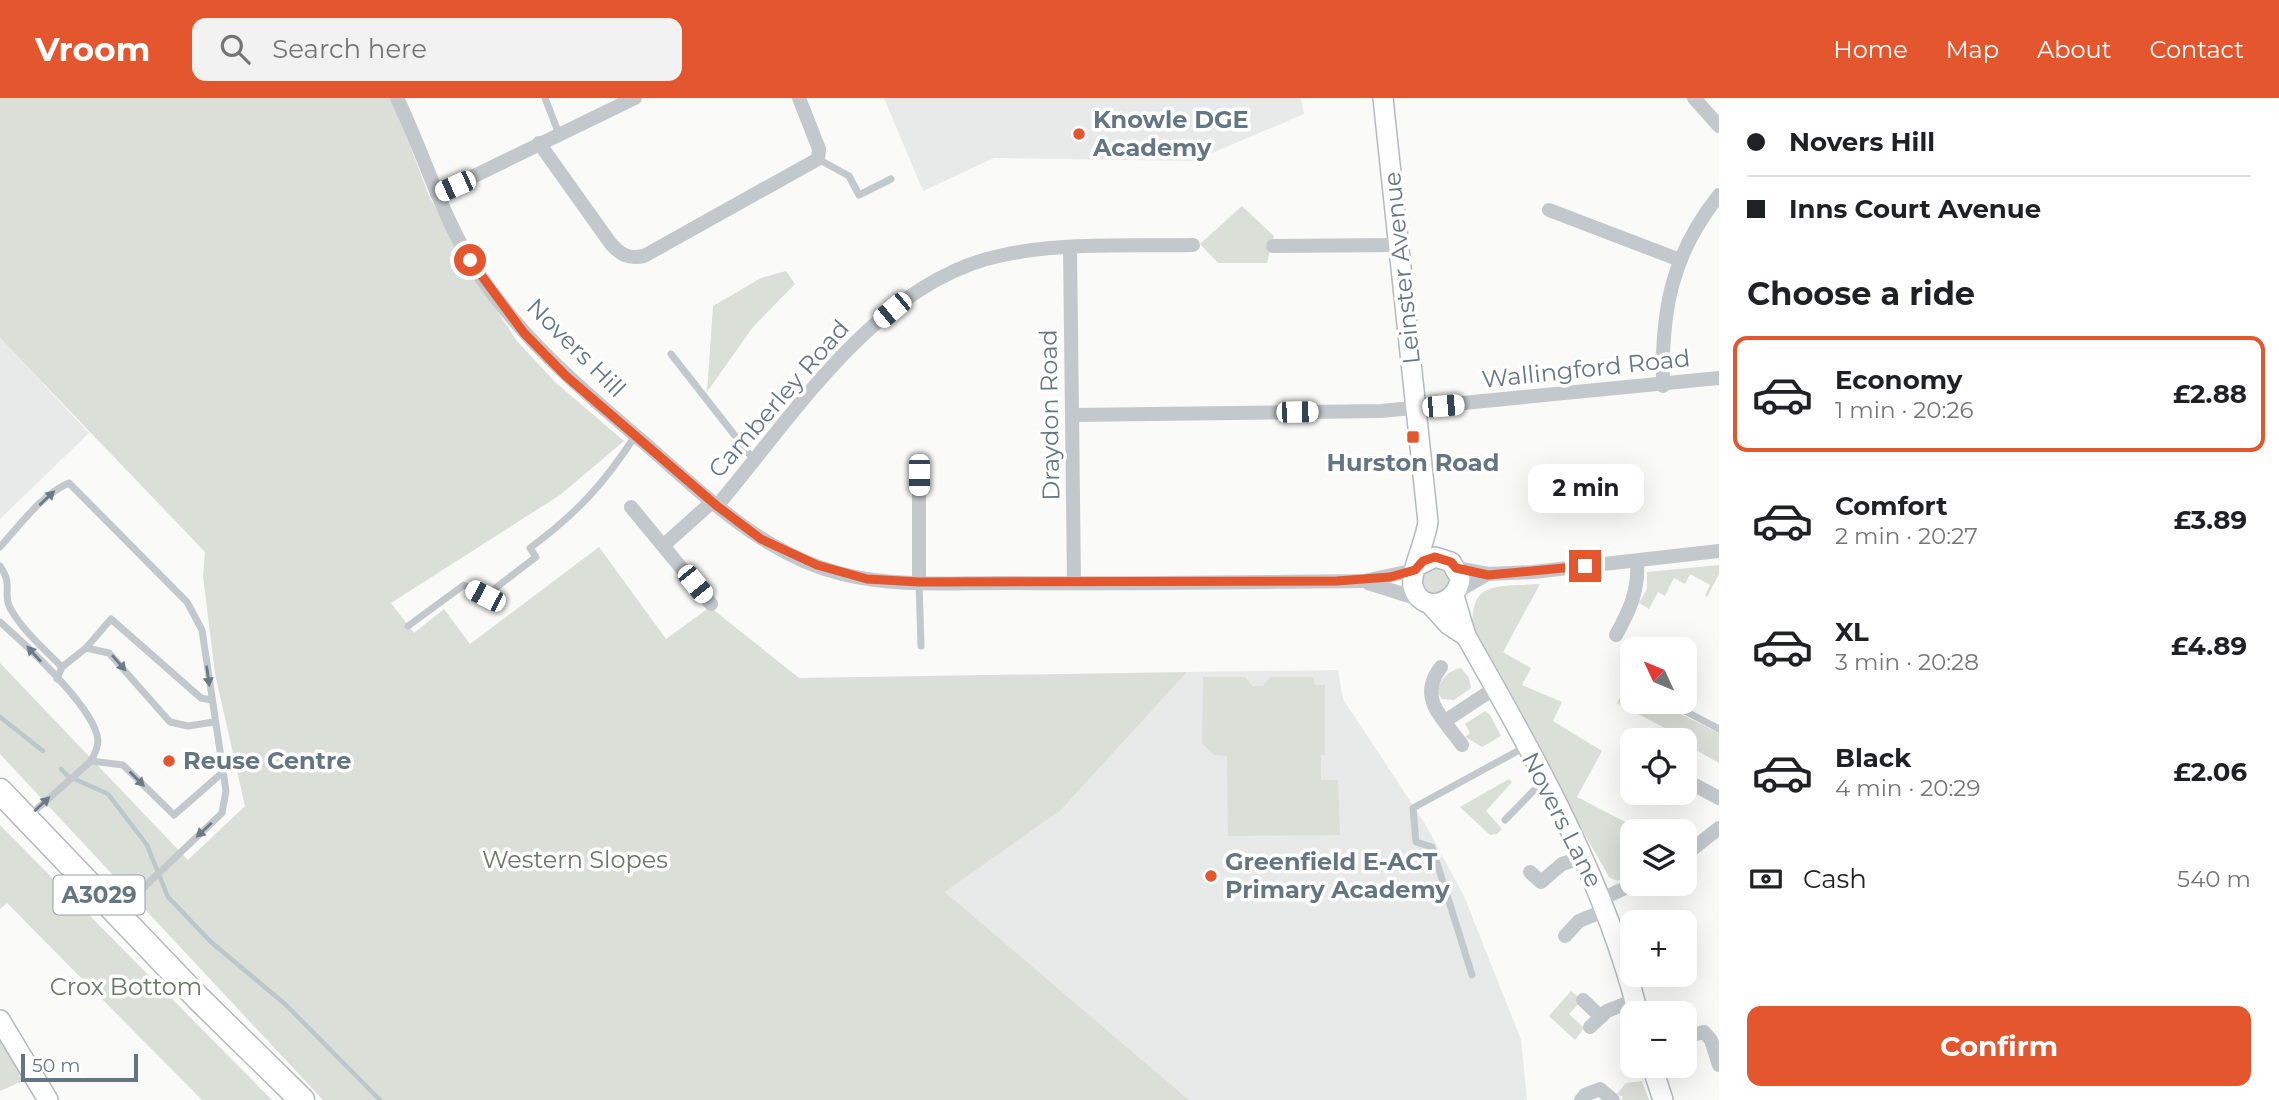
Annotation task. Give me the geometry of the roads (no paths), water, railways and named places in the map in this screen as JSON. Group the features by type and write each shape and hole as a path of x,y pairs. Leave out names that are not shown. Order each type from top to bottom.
{"highway":[{"name":"A3029","path":"0,791 302,1100"}],"street":[{"path":"397,98 437,194 635,98"},
{"path":"539,143 611,244 631,258 644,257 818,159 819,149 799,98"},
{"name":"Leinster Avenue","path":"1383,98 1401,245 1428,522 1426,541 1416,568"},
{"path":"1694,98 1719,126"},
{"name":"Novers Hill","path":"437,194 470,260 524,333 566,376 715,504"},
{"path":"1663,386 1662,331 1669,292 1680,260 1719,195"},
{"path":"1549,210 1680,260"},
{"name":"Camberley Road","path":"664,545 715,504 755,461 847,351 876,323 948,273 1000,255 1070,247 1193,245"},
{"path":"1273,246 1401,245"},
{"name":"Draydon Road","path":"1070,247 1074,583"},
{"name":"Wallingford Road","path":"1415,409 1719,379"},
{"path":"1074,415 1415,409"},
{"path":"919,475 919,582"},
{"name":"Novers Lane","path":"715,504 761,539 817,565 867,579 1074,583 1364,581 1416,568"},
{"path":"631,507 711,604"},
{"name":"Leinster Avenue","path":"1428,522 1439,547 1453,565"},
{"path":"1488,575 1443,603 1426,601 1413,586 1416,568 1435,557 1488,575 1719,551"},
{"path":"1616,635 1632,606 1637,588 1637,561"},
{"path":"1453,565 1460,578 1456,593"},
{"name":"Novers Lane","path":"1364,581 1426,601 1449,625 1465,636"},
{"name":"Novers Lane","path":"1456,593 1465,636 1584,857 1604,904 1634,1001"},
{"path":"1441,667 1433,678 1429,692 1431,701 1462,745"},
{"path":"1445,721 1495,688"},
{"path":"1697,786 1719,798"},
{"path":"1697,845 1719,828"},
{"path":"1530,872 1541,882 1562,864 1584,857"},
{"path":"1565,936 1578,921 1620,893"},
{"path":"1583,1000 1595,1022 1615,1006 1620,1006"},
{"path":"0,1020 48,1100"},
{"path":"1697,1034 1704,1032 1715,1039 1719,1065"},
{"path":"1656,1078 1663,1100"},
{"path":"1581,1100 1585,1095 1600,1089 1613,1100"}],"lane":[{"path":"545,98 559,134"},
{"path":"818,159 849,176 859,195 891,179"},
{"path":"671,354 755,461"},
{"path":"408,626 464,585 485,596 536,557 530,548 570,518 597,491 635,436"},
{"path":"0,547 57,488 69,483 76,487 187,602 202,630 226,791 222,813 118,913"},
{"path":"0,566 9,580 9,605 27,631 62,667"},
{"path":"919,582 921,646"},
{"path":"57,679 62,667 86,648 111,619 201,698 211,699"},
{"path":"0,622 57,679 98,736 97,750 91,761 27,819"},
{"path":"86,648 109,653 170,722 188,726 214,722"},
{"path":"1691,714 1719,729"},
{"path":"1472,975 1433,847 1416,842 1413,808 1526,747"},
{"path":"91,761 123,765 174,816 222,773"},
{"path":"1505,820 1544,780"}],"waterway":[{"path":"0,717 43,751"},
{"path":"61,769 68,776 108,794 147,845 168,897 211,942 285,1004 380,1100"}],"place":[{"name":"Knowle DGE Academy","path":"1079,134"},
{"name":"Hurston Road","path":"1413,437"},
{"name":"Reuse Centre","path":"169,761"},
{"name":"Greenfield E-ACT Primary Academy","path":"1211,876"}],"park label":[{"name":"Western Slopes","path":"575,860"},
{"name":"Crox Bottom","path":"126,987"}]}
